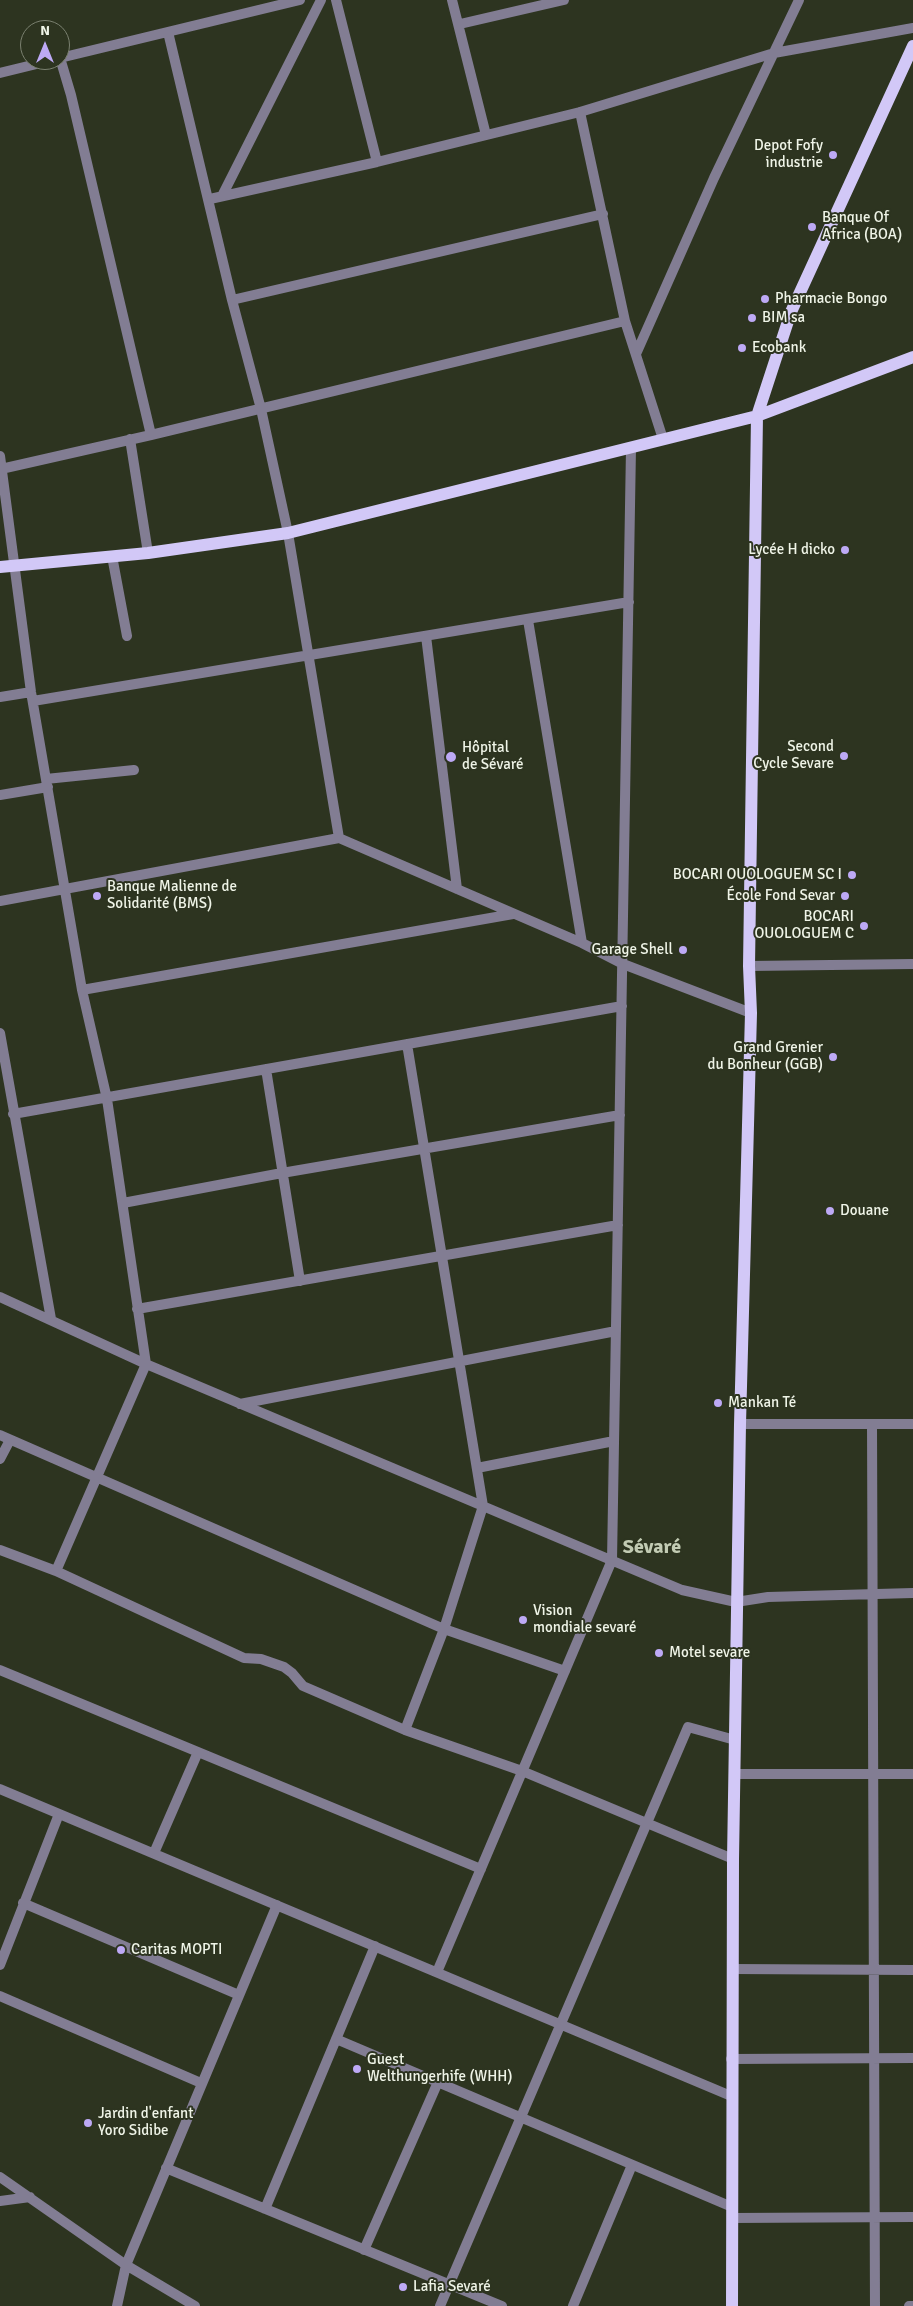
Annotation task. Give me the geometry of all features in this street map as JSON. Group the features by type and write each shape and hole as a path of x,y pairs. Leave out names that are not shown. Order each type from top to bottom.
{"main road":[{"path":"732,2306 731,2059 736,1602 751,1013 749,966 757,416 790,312 913,46"},
{"path":"6,566 148,553 288,533 757,416 913,357"}],"street":[{"path":"70,56 300,0"},
{"path":"222,196 321,0"},
{"path":"336,0 377,162"},
{"path":"452,0 460,24 486,135"},
{"path":"460,24 564,0"},
{"path":"636,354 714,178 799,0"},
{"path":"210,199 377,162 580,112 774,53 913,28"},
{"path":"168,32 210,199 232,300 261,409 288,533 339,838"},
{"path":"0,73 20,68"},
{"path":"64,70 151,435"},
{"path":"580,112 604,214 626,321 663,439"},
{"path":"232,300 604,214"},
{"path":"1,469 261,409 626,321"},
{"path":"130,439 148,553"},
{"path":"437,1972 612,1560 631,448"},
{"path":"0,456 6,566 32,696 82,990 107,1099 146,1364 56,1571"},
{"path":"112,556 127,636"},
{"path":"0,697 32,696 308,655 629,602"},
{"path":"528,620 582,943"},
{"path":"426,636 457,889"},
{"path":"0,795 47,783 134,770"},
{"path":"0,901 339,838 582,943 623,964 751,1013"},
{"path":"82,990 513,914"},
{"path":"749,966 913,964"},
{"path":"13,1114 107,1099 622,1006"},
{"path":"0,1033 51,1319"},
{"path":"405,1730 444,1629 483,1506 407,1044"},
{"path":"266,1069 300,1280"},
{"path":"123,1203 282,1173 620,1115"},
{"path":"137,1309 618,1225"},
{"path":"0,1296 146,1364 682,1590 736,1602 768,1597 913,1593"},
{"path":"240,1404 616,1331"},
{"path":"740,1424 913,1424"},
{"path":"872,1424 874,2306"},
{"path":"0,1435 444,1629 564,1672"},
{"path":"0,1460 10,1440"},
{"path":"477,1468 614,1441"},
{"path":"0,1550 56,1571 244,1658 261,1659 284,1667 303,1686 405,1730 522,1771 733,1859"},
{"path":"0,1670 481,1869"},
{"path":"440,2306 688,1727 735,1740"},
{"path":"154,1853 198,1752"},
{"path":"734,1774 913,1774"},
{"path":"0,1789 731,2096"},
{"path":"0,1965 23,1903 60,1814"},
{"path":"23,1903 239,1995"},
{"path":"117,2306 126,2265 277,1905"},
{"path":"265,2209 375,1946"},
{"path":"732,1969 913,1970"},
{"path":"0,1996 201,2083"},
{"path":"336,2039 632,2165 732,2213 913,2218"},
{"path":"731,2059 913,2058"},
{"path":"364,2250 438,2082"},
{"path":"573,2306 632,2165"},
{"path":"166,2168 502,2306"},
{"path":"0,2177 126,2265 195,2306"},
{"path":"0,2201 30,2197"}],"place":[{"name":"Depot Fofy industrie","path":"833,155"},
{"name":"Banque Of Africa (BOA)","path":"812,227"},
{"name":"Pharmacie Bongo","path":"765,299"},
{"name":"BIM sa","path":"752,318"},
{"name":"Ecobank","path":"742,348"},
{"name":"Lycée H dicko","path":"845,550"},
{"name":"Second Cycle Sevare","path":"844,756"},
{"name":"Hôpital de Sévaré","path":"451,757"},
{"name":"BOCARI OUOLOGUEM SC I","path":"852,875"},
{"name":"Banque Malienne de Solidarité (BMS)","path":"97,896"},
{"name":"École Fond Sevar","path":"845,896"},
{"name":"BOCARI OUOLOGUEM C","path":"864,926"},
{"name":"Garage Shell","path":"683,950"},
{"name":"Grand Grenier du Bonheur (GGB)","path":"833,1057"},
{"name":"Douane","path":"830,1211"},
{"name":"Mankan Té","path":"718,1403"},
{"name":"Vision mondiale sevaré","path":"523,1620"},
{"name":"Motel sevare","path":"659,1653"},
{"name":"Caritas MOPTI","path":"121,1950"},
{"name":"Guest Welthungerhife (WHH)","path":"357,2069"},
{"name":"Jardin d'enfant Yoro Sidibe","path":"88,2123"},
{"name":"Lafia Sevaré","path":"403,2287"}],"district":[{"name":"Sévaré","path":"652,1548"}]}
